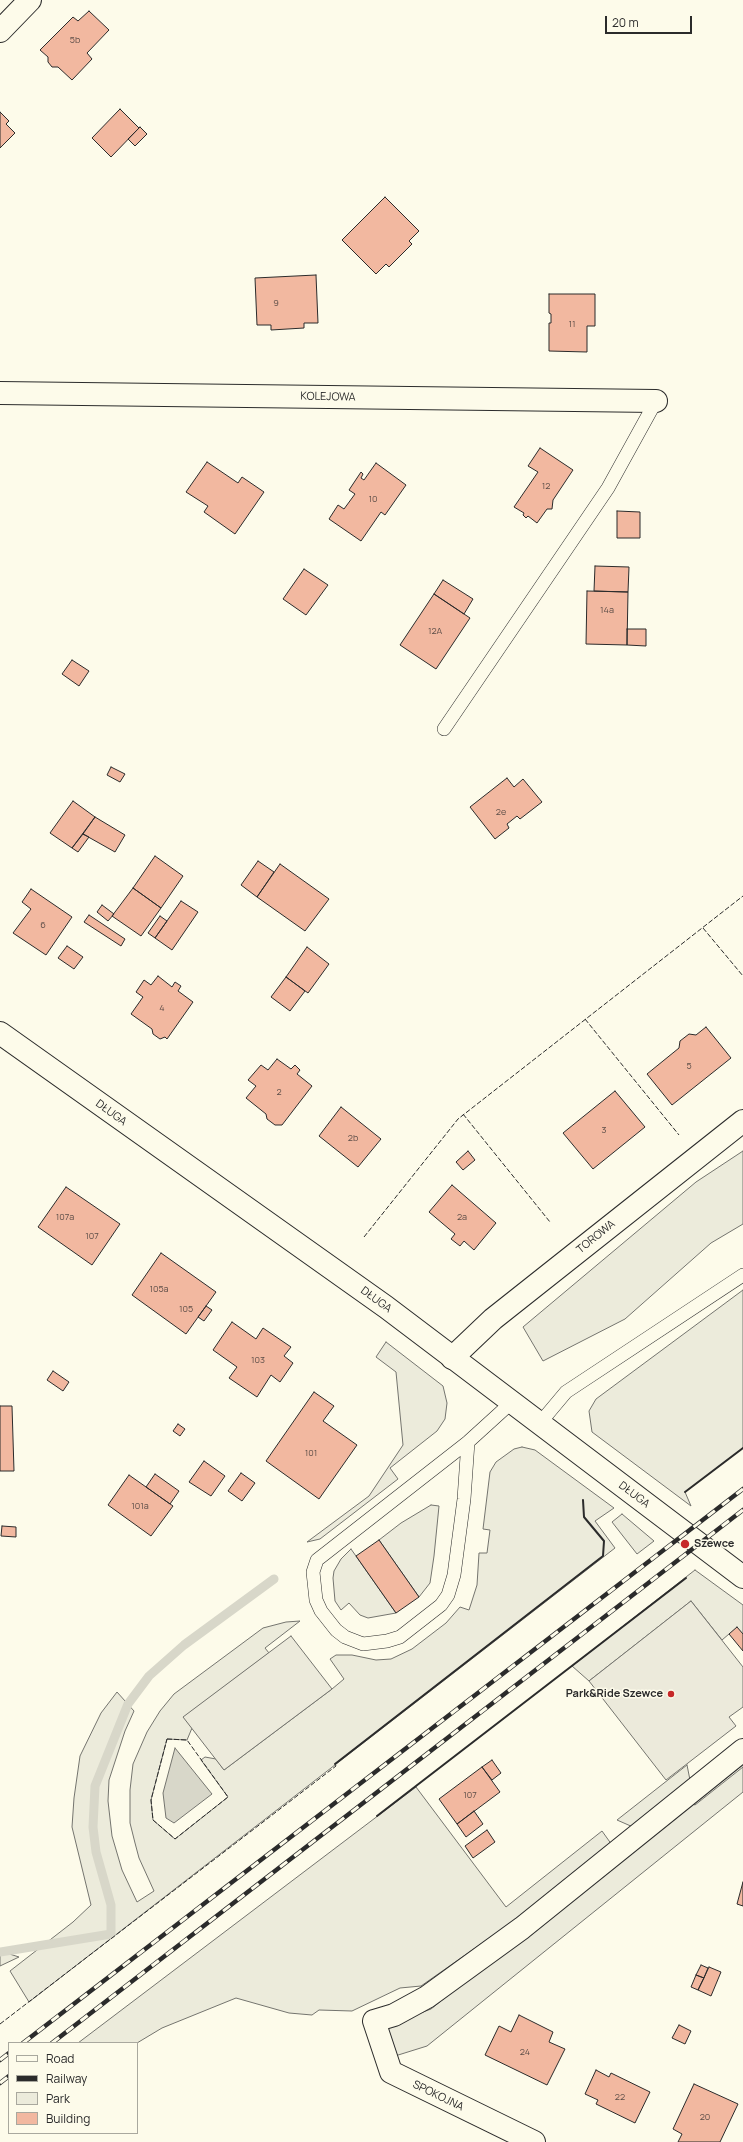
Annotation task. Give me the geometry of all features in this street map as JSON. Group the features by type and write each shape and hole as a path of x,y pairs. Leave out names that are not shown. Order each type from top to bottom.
{"street":[{"path":"0,31 30,0"},
{"name":"KOLEJOWA","path":"0,393 656,401"},
{"name":"DŁUGA","path":"0,1034 374,1298 743,1577"},
{"name":"TOROWA","path":"452,1358 493,1319 743,1121"},
{"name":"SPOKOJNA","path":"534,2142 391,2072 374,2021 394,2015 427,1998 522,1928 743,1750"}],"lane":[{"path":"444,729 608,488 656,401"},
{"path":"540,1423 566,1392 743,1275"},
{"path":"468,1442 464,1499 455,1568 448,1595 441,1605 400,1637 387,1641 363,1644 345,1637 328,1620 321,1611 316,1600 313,1572 318,1560 353,1530 468,1442 512,1402"}],"green space":[{"path":"743,1151 743,1224 711,1243 625,1319 543,1361 523,1327 696,1182"},
{"path":"743,1290 743,1448 685,1492 691,1506 592,1432 589,1411 596,1399"},
{"path":"386,1342 443,1386 447,1403 445,1419 437,1431 390,1468 398,1479 320,1539 307,1542 369,1496 403,1445 396,1372 376,1357"},
{"path":"522,1447 535,1450 614,1508 595,1521 615,1548 29,2002 10,1971 73,1922 91,1905 72,1827 74,1798 80,1756 101,1713 117,1692 134,1711 125,1731 109,1780 108,1801 112,1836 122,1870 137,1902 154,1891 139,1858 130,1823 130,1790 133,1764 147,1732 160,1711 174,1694 263,1628 286,1622 300,1621 265,1648 269,1653 184,1717 192,1728 187,1740 167,1739 151,1800 153,1820 175,1839 228,1797 201,1760 205,1757 216,1759 224,1770 332,1689 344,1679 330,1659 336,1655 352,1655 376,1660 391,1659 412,1649 446,1623 460,1607 469,1610 477,1585 479,1553 487,1553 490,1530 483,1529 490,1472 496,1462 514,1449"},
{"path":"431,1505 439,1506 434,1556 430,1583 419,1597 379,1540 401,1523"},
{"path":"622,1514 654,1541 637,1554 612,1522"},
{"path":"351,1549 396,1613 368,1618 360,1615 349,1603 341,1610 335,1601 333,1578 334,1571 341,1559"},
{"path":"695,1570 743,1605 743,1634 729,1634 722,1640 691,1601 589,1681 572,1666"},
{"path":"687,1765 690,1780 633,1827 617,1820"},
{"path":"743,1767 743,1792 427,2046 395,2056 384,2027 431,2009 528,1930 693,1804 695,1805"},
{"path":"416,1787 506,1907 602,1831 612,1845 528,1911 421,1986 400,1988 352,2011 319,2010 312,2015 289,2013 236,1998 162,2028 138,2042 79,2042"},
{"path":"0,1951 19,1957 0,1966"}],"shaded area":[{"name":"Park&Ride Szewce","path":"691,1601 743,1667 743,1707 729,1717 736,1726 666,1780 589,1681"},
{"path":"291,1636 332,1689 224,1770 183,1717"},
{"path":"175,1748 212,1794 174,1823 166,1818 163,1793"}],"building":[{"path":"89,11 109,30 87,53 92,59 72,80 58,67 52,67 48,62 48,57 40,50 73,17 78,21"},
{"path":"120,109 139,128 111,157 92,138"},
{"path":"0,112 9,121 6,124 15,133 0,148"},
{"path":"140,127 147,134 135,146 128,139"},
{"path":"385,197 419,231 409,241 412,244 389,267 386,264 376,274 342,240"},
{"path":"316,275 318,323 304,323 304,328 271,330 271,325 257,325 255,278"},
{"path":"549,294 595,294 595,326 587,326 587,352 549,351 549,323 551,323 551,314 549,313"},
{"path":"540,448 573,470 553,500 552,509 547,509 537,523 528,516 526,518 523,515 524,513 514,507 538,472 528,466"},
{"path":"207,462 238,483 242,477 264,492 235,534 204,512 208,506 186,492"},
{"path":"376,463 406,485 385,515 381,512 361,541 329,519 338,505 344,509 355,494 349,490 361,472 363,474 361,478 364,480"},
{"path":"617,511 640,512 640,538 617,538"},
{"path":"595,566 629,567 628,592 594,591"},
{"path":"304,569 328,585 306,615 283,599"},
{"path":"443,580 473,599 464,614 434,594"},
{"path":"587,591 628,592 627,645 586,644"},
{"path":"434,594 470,618 436,669 400,645"},
{"path":"627,629 646,629 646,646 627,645"},
{"path":"72,660 89,671 79,686 62,674"},
{"path":"111,767 125,774 120,782 107,775"},
{"path":"507,778 514,787 523,779 542,802 520,819 517,816 507,824 509,828 495,839 470,807"},
{"path":"73,801 95,817 72,848 50,833"},
{"path":"95,817 125,835 115,852 83,834"},
{"path":"83,834 89,837 78,852 72,848"},
{"path":"155,856 183,876 161,908 133,888"},
{"path":"258,861 274,872 257,897 241,885"},
{"path":"280,864 329,899 305,931 257,897"},
{"path":"133,888 161,908 141,936 112,916"},
{"path":"31,889 72,917 46,955 13,933 31,909 22,902"},
{"path":"181,901 198,912 172,950 155,938"},
{"path":"102,905 114,914 108,921 97,912"},
{"path":"89,915 125,939 121,946 84,922"},
{"path":"160,916 167,921 155,938 148,933"},
{"path":"67,946 83,957 74,969 58,958"},
{"path":"307,947 329,964 308,993 286,977"},
{"path":"158,976 172,987 175,982 181,986 178,991 193,1002 167,1039 165,1037 160,1039 153,1034 152,1029 131,1014 143,997 136,992 144,980 151,985"},
{"path":"286,977 305,991 290,1011 271,997"},
{"path":"706,1027 731,1058 672,1105 647,1074 679,1048 680,1041 689,1034 696,1035"},
{"path":"277,1059 291,1069 295,1065 300,1070 297,1074 312,1086 282,1125 275,1125 267,1119 266,1114 246,1098 256,1086 248,1080 261,1065 268,1070"},
{"path":"615,1091 645,1127 593,1169 563,1133"},
{"path":"341,1107 381,1139 358,1167 319,1136"},
{"path":"468,1151 475,1160 463,1170 456,1162"},
{"path":"452,1185 496,1223 474,1250 464,1241 460,1246 451,1239 455,1234 429,1212"},
{"path":"66,1187 120,1224 92,1265 38,1227"},
{"path":"161,1253 216,1292 186,1334 132,1295"},
{"path":"206,1306 212,1310 204,1321 198,1317"},
{"path":"232,1322 256,1339 263,1328 291,1347 284,1356 293,1363 280,1382 271,1375 257,1397 229,1378 237,1367 213,1350"},
{"path":"53,1371 69,1382 63,1391 47,1380"},
{"path":"314,1392 334,1406 323,1421 357,1445 319,1499 266,1461"},
{"path":"0,1406 12,1406 14,1471 0,1471"},
{"path":"178,1424 185,1429 180,1436 173,1431"},
{"path":"204,1461 225,1476 211,1496 189,1482"},
{"path":"241,1473 255,1483 242,1501 228,1491"},
{"path":"155,1474 179,1491 170,1504 146,1487"},
{"path":"129,1475 173,1506 151,1536 108,1505"},
{"path":"2,1526 16,1527 16,1537 1,1536"},
{"path":"379,1540 419,1597 396,1613 356,1556"},
{"path":"737,1627 743,1634 743,1651 729,1634"},
{"path":"492,1760 501,1773 492,1780 482,1767"},
{"path":"482,1767 500,1792 457,1824 439,1799"},
{"path":"474,1811 483,1824 466,1837 457,1824"},
{"path":"487,1830 495,1842 473,1858 465,1846"},
{"path":"743,1882 743,1906 737,1904"},
{"path":"701,1965 708,1968 704,1978 696,1975"},
{"path":"709,1967 721,1972 711,1996 698,1990"},
{"path":"696,1975 704,1978 698,1990 691,1987"},
{"path":"519,2015 553,2032 549,2042 565,2049 547,2085 485,2055 499,2026 511,2032"},
{"path":"679,2025 691,2031 685,2044 672,2038"},
{"path":"596,2070 609,2077 611,2073 650,2092 635,2123 596,2104 598,2100 585,2094"},
{"path":"694,2084 738,2104 720,2142 678,2142 682,2134 673,2129"}],"waterway":[{"path":"0,1952 111,1934 111,1905 96,1852 93,1827 95,1786 128,1704 149,1676 184,1645 274,1579"}],"railway":[{"path":"24,2042 743,1489"},
{"path":"53,2042 743,1510"},
{"path":"0,2060 8,2054"},
{"path":"0,2083 8,2077"}],"fence":[{"path":"364,1237 458,1119 743,896"},
{"path":"703,928 743,976"},
{"path":"585,1019 679,1135"},
{"path":"463,1114 550,1222"},
{"path":"167,1739 187,1740 228,1797 175,1839 153,1820 151,1800 167,1739"},
{"path":"0,2024 336,1766 335,1764"}],"wall":[{"path":"685,1492 743,1448"},
{"path":"335,1764 603,1556 604,1541 584,1517 583,1500"},
{"path":"377,1816 686,1578"}],"place":[{"name":"Szewce","path":"685,1544"},
{"name":"Park&Ride Szewce","path":"671,1694"}]}
